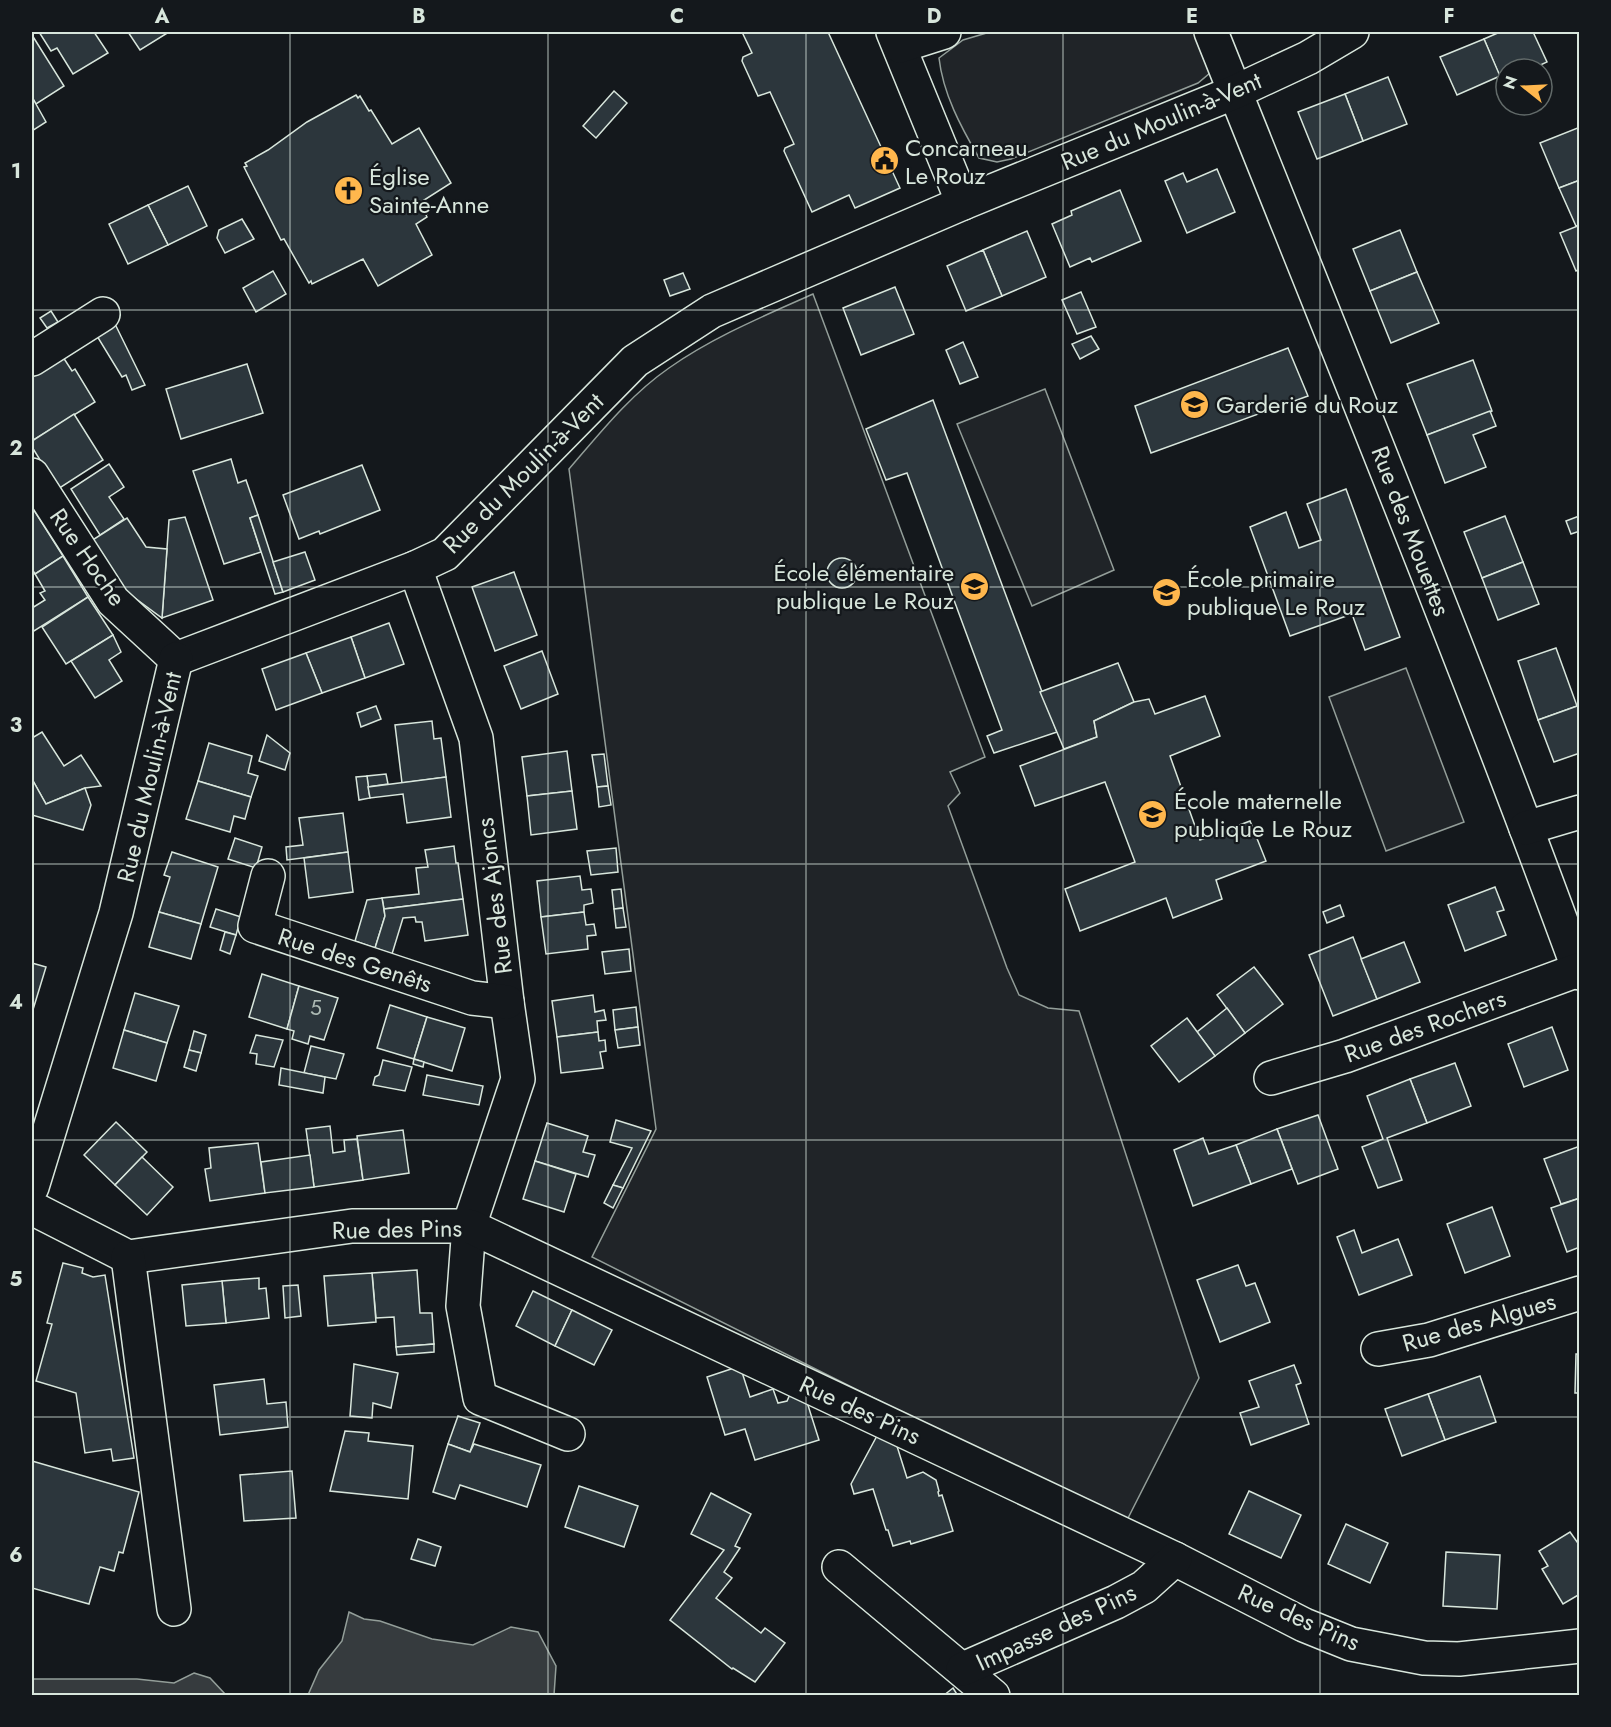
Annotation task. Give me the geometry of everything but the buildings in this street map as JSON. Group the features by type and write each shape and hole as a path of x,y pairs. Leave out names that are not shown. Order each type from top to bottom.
{"street":[{"path":"944,32 896,39 963,203"},
{"name":"Rue des Mouettes","path":"1211,32 1397,496 1579,971"},
{"name":"Rue du Moulin-à-Vent","path":"32,1187 116,913 176,659 415,568 445,554 635,361 712,311 963,203 1235,92 1308,58 1352,32"},
{"path":"32,359 103,314"},
{"name":"Rue Hoche","path":"32,478 113,601 176,659"},
{"name":"Rue des Ajoncs","path":"415,568 476,738 518,1079 469,1226 463,1306 480,1398 568,1434"},
{"path":"1526,828 1580,812"},
{"name":"Rue des Genêts","path":"268,876 255,926 472,998 507,1002"},
{"name":"Rue des Rochers","path":"1271,1078 1345,1056 1579,971"},
{"path":"32,1208 128,1257 174,1609"},
{"name":"Rue des Pins","path":"128,1257 352,1226 469,1226 1174,1559 1304,1625 1351,1644 1424,1658 1460,1659 1580,1646"},
{"name":"Rue des Algues","path":"1378,1349 1429,1340 1580,1293"},
{"name":"Impasse des Pins","path":"963,1669 1116,1602 1144,1587 1174,1559"},
{"name":"Impasse des Pins","path":"839,1567 993,1695"}],"shaded area":[{"path":"990,32 1198,32 1210,73 1198,83 1011,159 997,162 979,158 972,146 959,122 944,84 939,58 963,40"},
{"path":"813,294 985,757 950,772 960,793 948,806 1019,995 1048,1008 1079,1011 1199,1378 1125,1524 592,1257 656,1129 569,469 628,402 669,368 721,337"},
{"path":"1045,389 1114,570 1032,606 957,424"},
{"path":"1406,668 1464,822 1386,851 1329,697"},
{"path":"349,1612 364,1619 380,1621 432,1639 473,1645 511,1627 538,1632 556,1666 554,1695 308,1695 319,1670 342,1641"},
{"path":"194,1673 210,1678 226,1695 32,1695 32,1679 137,1679 174,1683"}],"place":[{"name":"Concarneau Le Rouz","path":"884,161"},
{"name":"Église Sainte-Anne","path":"348,190"},
{"name":"Garderie du Rouz","path":"1195,404"},
{"name":"École élémentaire publique Le Rouz","path":"975,586"},
{"name":"École primaire publique Le Rouz","path":"1166,592"},
{"name":"École maternelle publique Le Rouz","path":"1153,814"}]}
